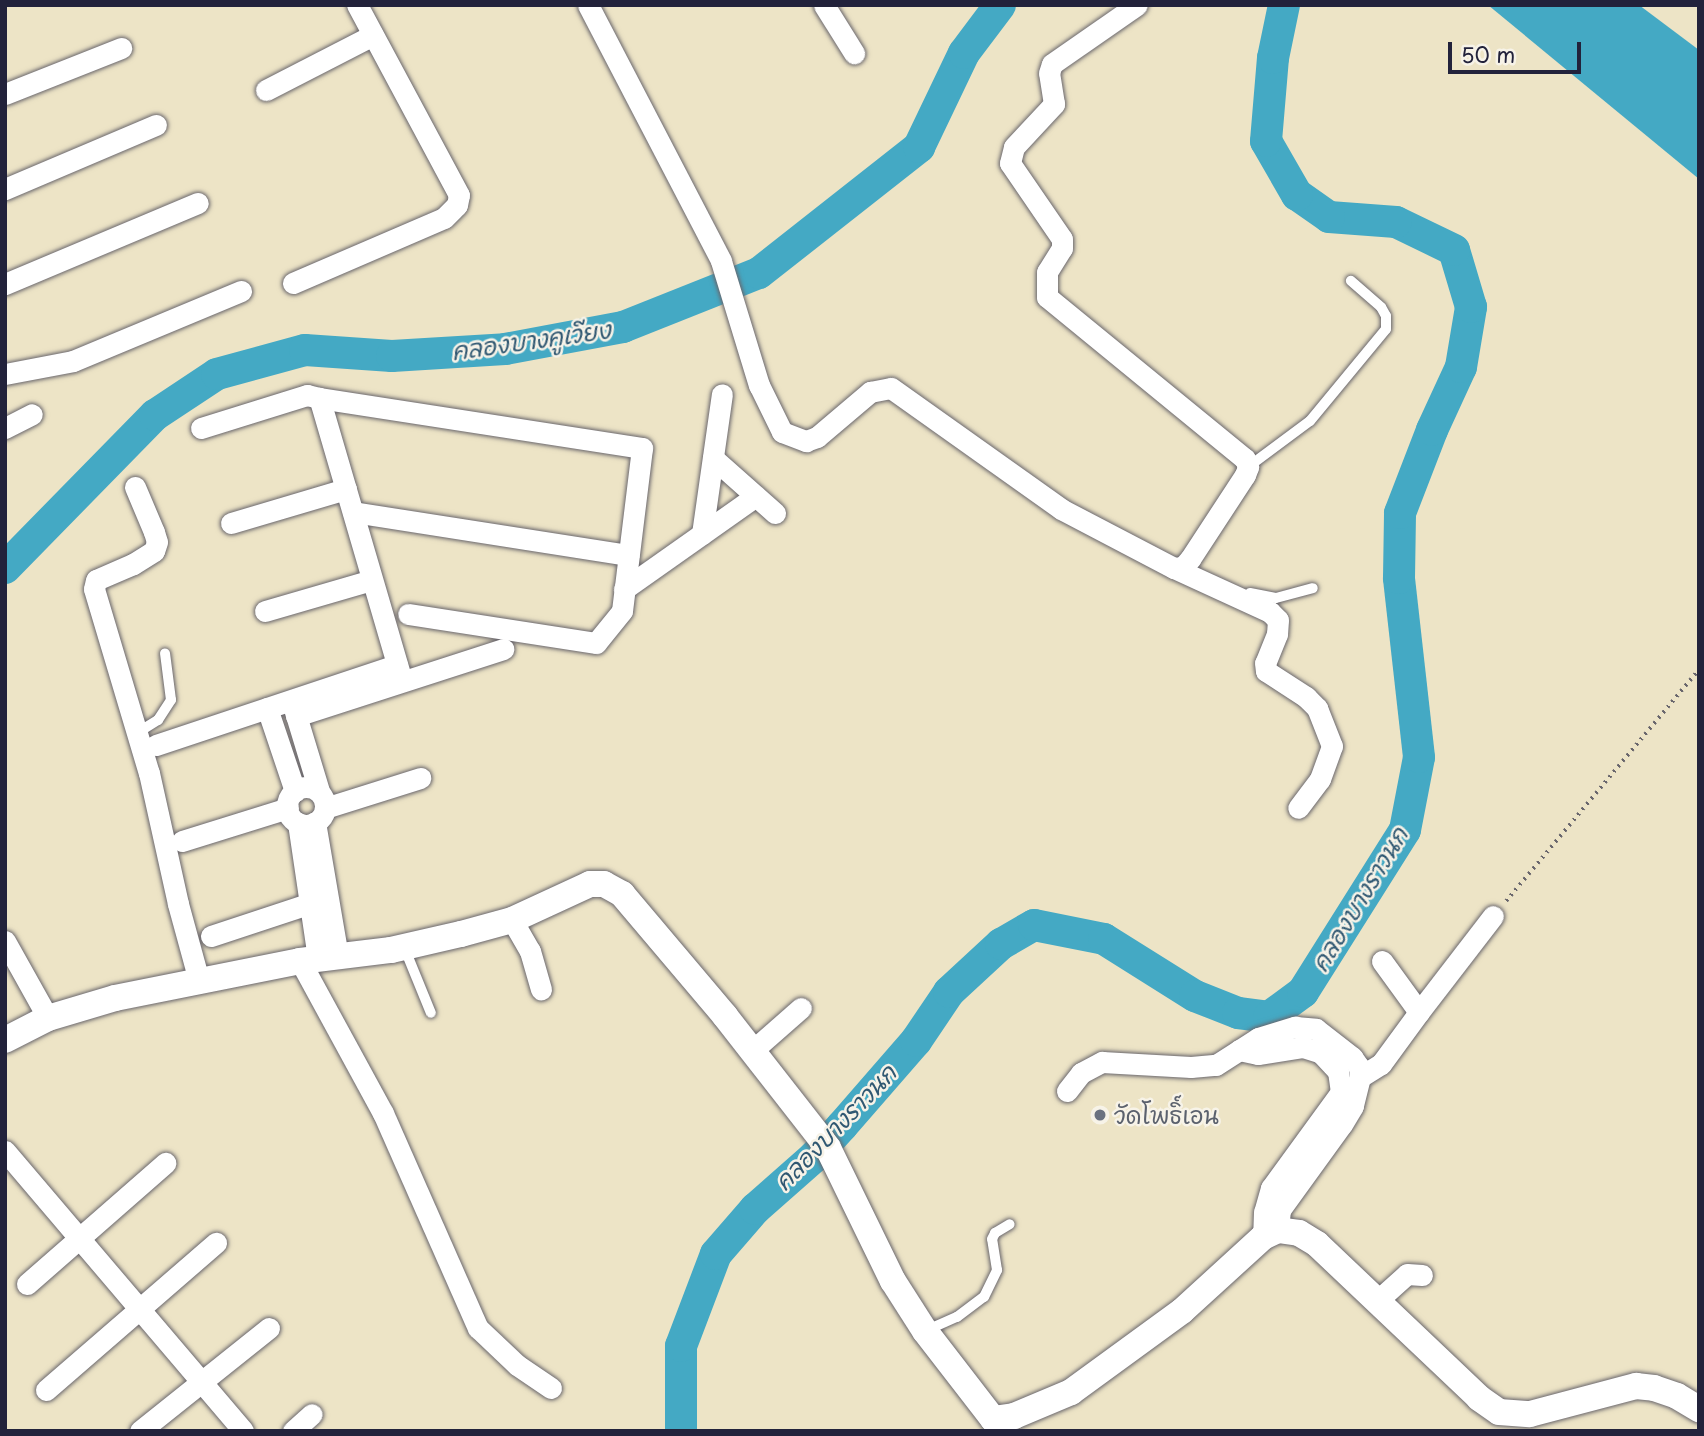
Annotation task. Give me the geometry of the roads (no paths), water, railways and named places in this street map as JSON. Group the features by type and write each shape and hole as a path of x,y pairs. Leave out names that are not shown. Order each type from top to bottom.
{"street":[{"path":"293,284 444,218 457,205 459,195 456,184 357,5"},
{"path":"588,5 721,261 759,385 782,432 806,441 817,438 870,391 891,388 1061,509 1174,568 1270,612 1278,620 1277,634 1265,663 1266,671 1306,697 1317,708 1332,746 1320,779 1298,808"},
{"path":"824,5 854,53"},
{"path":"1137,5 1052,64 1049,73 1054,104 1014,148 1010,163 1062,239 1062,247 1047,272 1047,297 1245,459 1248,467 1190,559 1183,567 1174,568"},
{"path":"266,90 373,35"},
{"path":"5,94 121,48"},
{"path":"5,189 156,125"},
{"path":"5,284 198,202"},
{"path":"5,374 73,361 241,291"},
{"path":"702,534 722,394"},
{"path":"201,428 307,395 642,448 622,611 596,643 408,614"},
{"path":"319,398 399,673"},
{"path":"5,428 32,414"},
{"path":"713,458 775,513"},
{"path":"135,487 157,542 153,551 133,564 96,580 94,589 137,733 199,981"},
{"path":"231,523 346,489"},
{"path":"624,590 755,496"},
{"path":"353,512 629,555"},
{"path":"265,611 372,580"},
{"path":"156,745 267,708 294,708 399,673 503,649"},
{"path":"267,708 307,807"},
{"path":"294,708 319,900 319,959 383,1113 478,1328 517,1365 551,1388"},
{"path":"182,841 420,778"},
{"path":"5,1040 48,1018 115,998 319,959 404,947 512,920 590,884 604,884 622,894 828,1148 893,1281 991,1425 1071,1392 1103,1371 1182,1311 1271,1234 1280,1210 1347,1115 1360,1077 1359,1067 1352,1057 1316,1029 1295,1027 1258,1038 1216,1065 1191,1067 1102,1062 1082,1073 1067,1091"},
{"path":"211,936 319,900"},
{"path":"1360,1077 1381,1064 1493,916"},
{"path":"512,920 530,951 541,989"},
{"path":"5,941 48,1018"},
{"path":"1382,961 1419,1012"},
{"path":"752,1051 802,1008"},
{"path":"1239,1050 1258,1054 1303,1046 1321,1054 1338,1071 1340,1093 1271,1188 1264,1212 1271,1234"},
{"path":"6,1153 81,1237 243,1431"},
{"path":"27,1284 164,1163"},
{"path":"1271,1234 1299,1233 1317,1244 1479,1398 1499,1412 1530,1414 1636,1386 1654,1388 1678,1396 1699,1409"},
{"path":"46,1390 216,1243"},
{"path":"1377,1301 1398,1279 1407,1274 1422,1275"},
{"path":"140,1431 269,1328"},
{"path":"293,1431 312,1414"}],"lane":[{"path":"1248,467 1310,421 1386,329 1386,316 1381,307 1351,281"},
{"path":"1213,586 1231,587 1258,596 1276,598 1313,588"},
{"path":"137,733 158,720 171,700 165,653"},
{"path":"404,947 431,1013"},
{"path":"925,1331 957,1317 984,1297 997,1270 992,1240 995,1233 1010,1224"}],"water":[{"path":"1488,5 1639,5 1699,50 1699,179"}],"waterway":[{"name":"คลองบางคูเวียง","path":"5,568 155,415 217,374 305,350 392,356 505,349 623,327 759,273 919,147 964,53 1000,5"},
{"name":"คลองบางราวนก","path":"681,1431 681,1346 716,1254 755,1209 814,1157 916,1041 949,992 1001,944 1034,925 1104,939 1195,996 1238,1013 1269,1017 1303,992 1405,830 1419,757 1399,578 1400,513 1432,430 1461,367 1471,307 1454,250 1396,222 1329,217 1297,195 1266,141 1273,58 1284,5"}],"place":[{"name":"วัดโพธิ์เอน","path":"1100,1115"}]}
